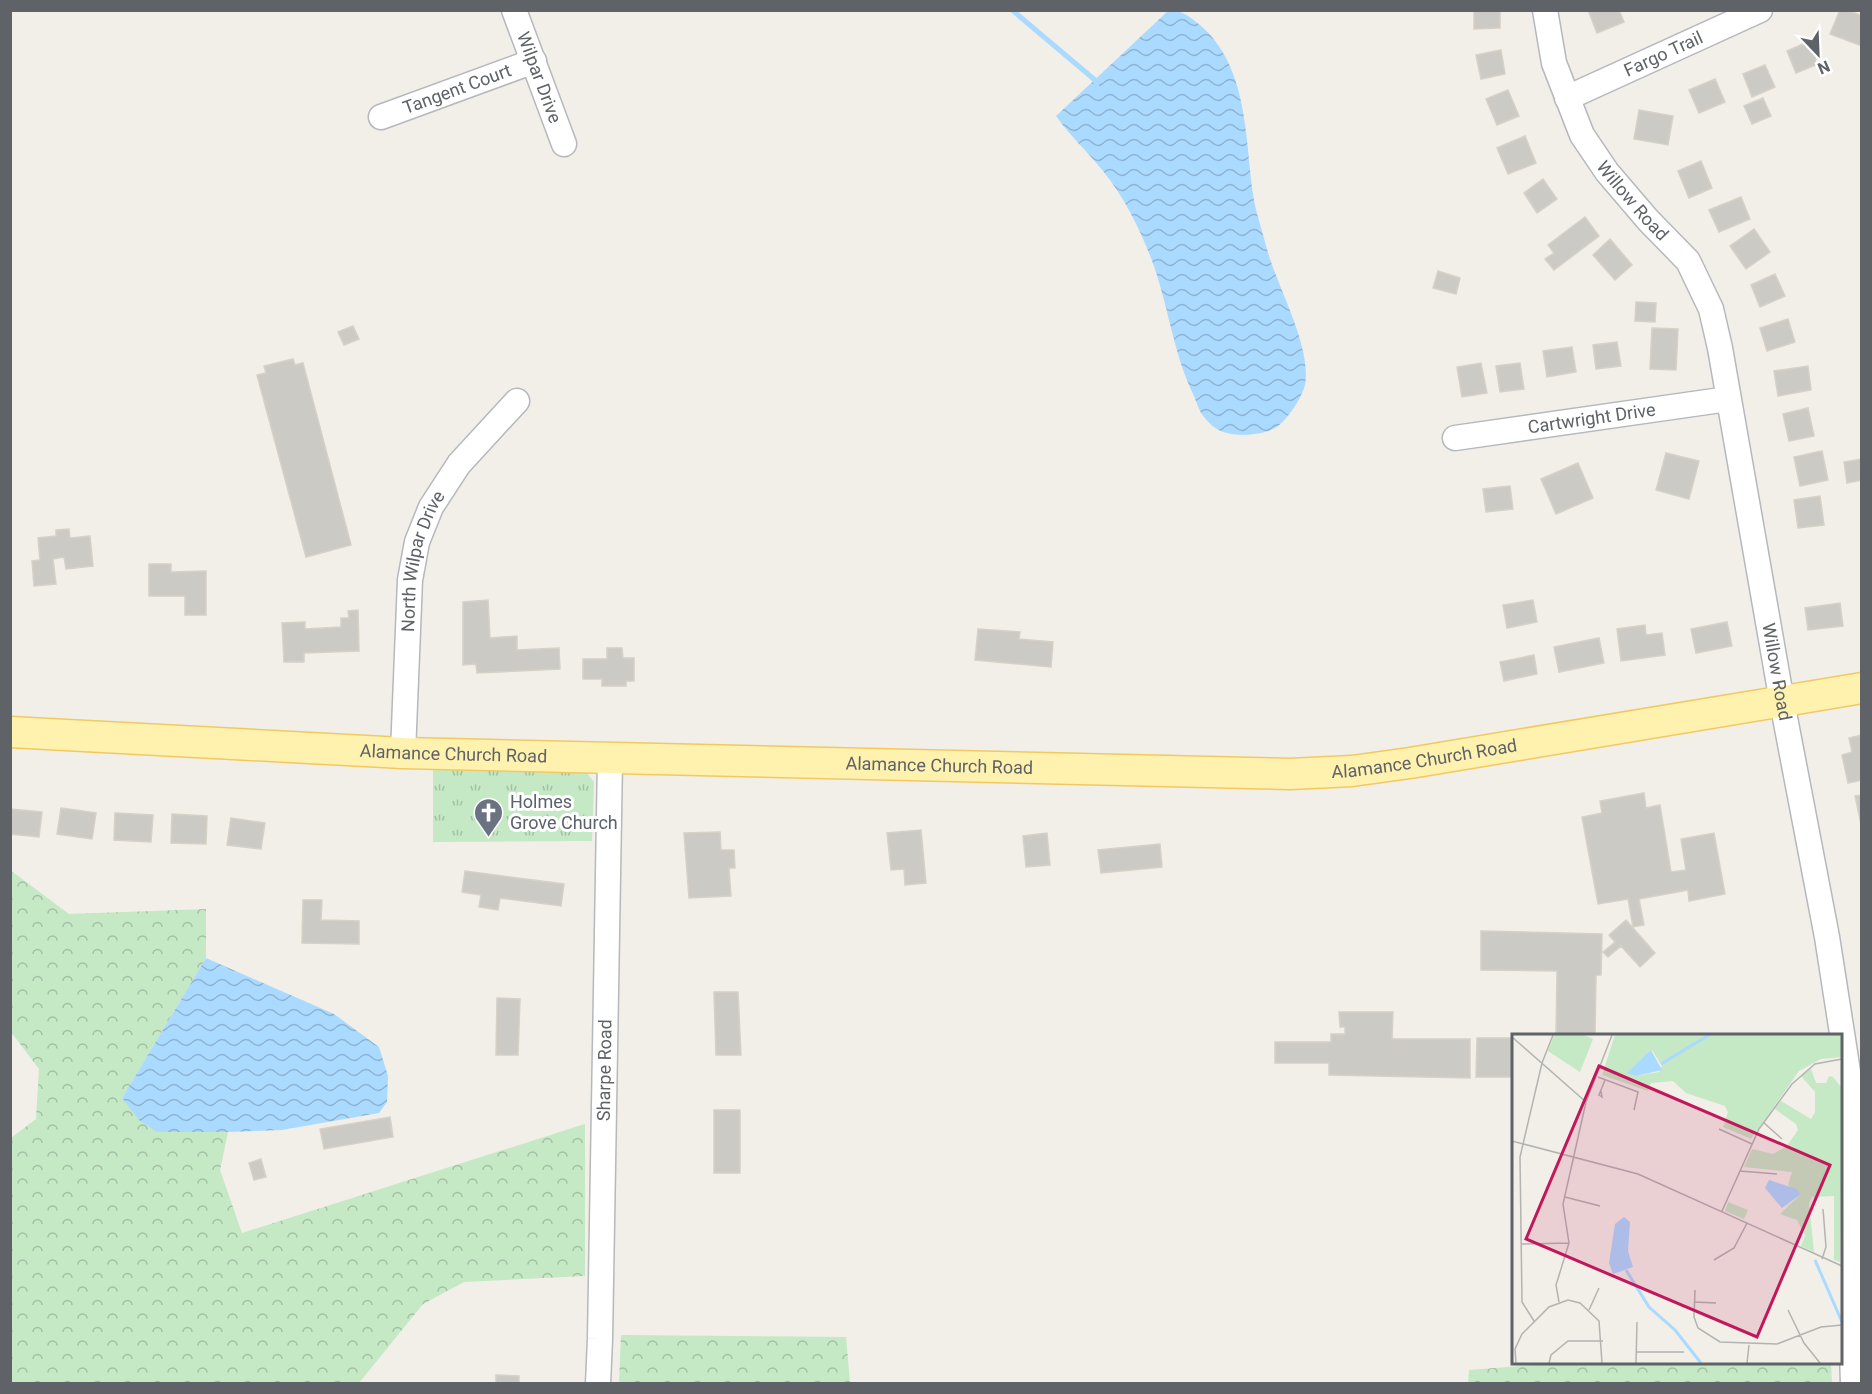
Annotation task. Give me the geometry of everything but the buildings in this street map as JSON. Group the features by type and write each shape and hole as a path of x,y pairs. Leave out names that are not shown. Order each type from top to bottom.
{"main road":[{"name":"Alamance Church Road","path":"10,732 402,753 1290,774 1352,771 1410,763 1862,688"}],"street":[{"name":"Wilpar Drive","path":"514,10 564,144"},
{"name":"Willow Road","path":"1545,10 1554,63 1582,135 1607,172 1648,220 1688,261 1711,309 1720,348 1782,702 1858,1112 1848,1222 1853,1383"},
{"name":"Fargo Trail","path":"1567,98 1760,10"},
{"name":"Tangent Court","path":"381,117 534,60"},
{"name":"Cartwright Drive","path":"1455,438 1728,399"},
{"name":"North Wilpar Drive","path":"402,753 410,580 417,542 432,507 459,464 517,401"},
{"name":"Sharpe Road","path":"597,1383 600,1339 610,759"}],"green space":[{"path":"433,769 586,772 594,782 592,841 433,842"},
{"path":"10,870 69,914 206,909 206,958 122,1098 157,1132 228,1132 220,1170 242,1233 585,1124 585,1276 464,1282 423,1304 359,1383 11,1383 11,1138 36,1119 39,1069 11,1032"},
{"path":"621,1335 846,1337 850,1383 619,1383"},
{"path":"1546,1364 1831,1364 1832,1383 1468,1383 1469,1370"}],"water":[{"path":"1169,10 1178,11 1200,25 1216,42 1236,81 1242,104 1257,212 1270,259 1303,351 1306,369 1305,385 1301,395 1282,423 1256,434 1239,435 1223,432 1215,428 1202,415 1181,363 1157,275 1136,224 1111,181 1056,116"},
{"path":"206,958 334,1014 379,1047 388,1076 387,1102 379,1113 282,1130 228,1132 157,1132 139,1120 122,1098"}],"waterway":[{"path":"1012,10 1095,80 1097,87"}],"place":[{"name":"Holmes Grove Church","path":"489,838"}]}
